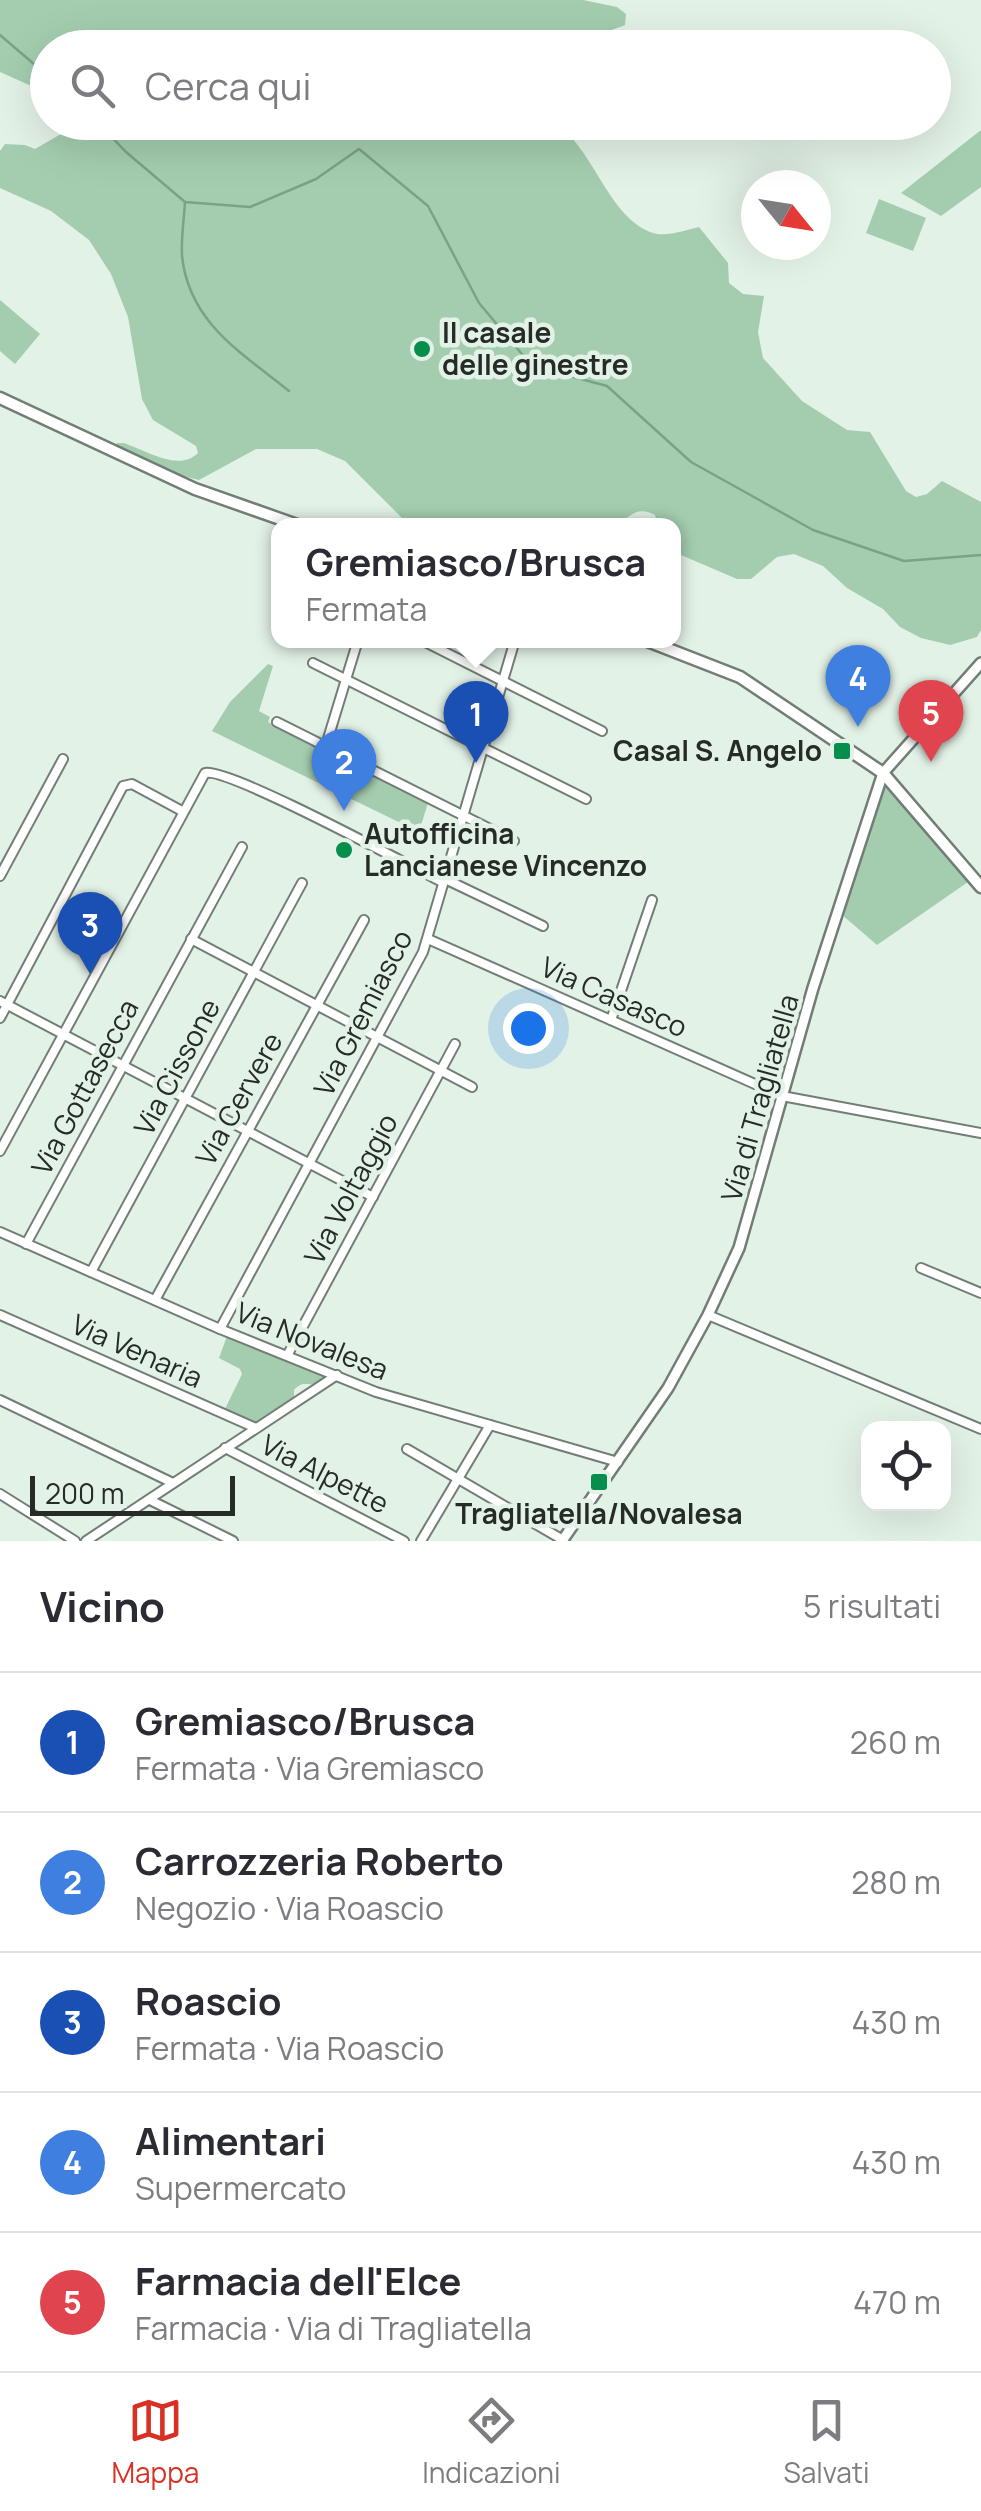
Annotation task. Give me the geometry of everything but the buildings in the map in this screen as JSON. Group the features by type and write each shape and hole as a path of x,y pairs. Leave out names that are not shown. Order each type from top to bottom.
{"main road":[{"path":"0,398 195,489 277,518"},
{"path":"666,648 736,675 883,773 981,888"}],"street":[{"path":"326,746 356,648"},
{"path":"437,648 602,731"},
{"name":"Via Gremiasco","path":"220,1329 378,1039 428,938 512,648"},
{"path":"313,664 586,799"},
{"name":"Via di Tragliatella","path":"563,1540 668,1388 708,1316 745,1232 819,970 883,773 981,664"},
{"path":"277,722 514,841"},
{"path":"0,876 63,760"},
{"path":"0,1151 201,776 208,772 216,772 543,926"},
{"path":"0,1018 4,1003 124,785 133,785 182,811"},
{"name":"Via Gottasecca","path":"26,1244 242,847"},
{"name":"Via Cissone","path":"91,1272 302,883"},
{"path":"611,1020 652,900"},
{"name":"Via Cervere","path":"155,1300 364,920"},
{"name":"Via Casasco","path":"428,938 782,1096 981,1133"},
{"path":"191,939 472,1088"},
{"path":"4,1003 373,1196"},
{"name":"Via Voltaggio","path":"288,1354 455,1044"},
{"name":"Via Novalesa","path":"0,1232 220,1329 389,1396 618,1462"},
{"path":"920,1268 981,1293"},
{"name":"Via Venaria","path":"0,1314 256,1428"},
{"path":"708,1316 981,1429"},
{"path":"86,1541 337,1375"},
{"path":"0,1400 173,1484"},
{"path":"421,1541 490,1425"},
{"name":"Via Alpette","path":"226,1448 404,1541"},
{"path":"407,1450 563,1540"},
{"path":"0,1494 74,1541"},
{"path":"150,1500 233,1541"}],"green space":[{"path":"0,0 583,0 617,7 626,14 625,25 609,30 30,30 30,85 0,72"},
{"path":"981,130 981,187 941,216 901,193"},
{"path":"51,140 573,140 612,198 637,225 658,234 699,227 728,263 729,283 743,294 764,296 758,332 763,358 802,401 847,430 870,432 906,491 916,497 927,494 942,481 981,502 981,630 977,637 950,645 921,638 900,627 883,609 847,588 823,566 794,554 777,557 751,579 737,579 681,555 681,518 656,518 648,512 638,512 627,518 402,518 345,461 317,449 256,449 199,480 175,474 115,447 124,443 182,461 198,453 196,446 153,420 142,399 128,317 111,274 89,240 51,211 0,188 0,151 5,144 35,149"},
{"path":"879,199 926,218 913,251 866,233"},
{"path":"0,300 40,334 15,364 0,351"},
{"path":"268,664 273,666 259,711 270,717 268,722 428,803 419,832 212,731 230,702"},
{"path":"883,785 888,786 968,882 877,945 841,914"},
{"path":"227,1336 325,1375 316,1384 297,1387 294,1398 257,1423 224,1411 242,1374 219,1358"}],"waterway":[{"path":"0,35 30,61"},
{"path":"114,140 185,202 250,207 316,179 359,149 428,206 479,303 532,366 607,386 691,462 813,530 904,561 981,555"},
{"path":"185,202 182,256 195,300 220,334 289,391"}],"place":[{"name":"Il casale delle ginestre","path":"422,349"},
{"name":"Alimentari","path":"858,727"},
{"name":"Casal S. Angelo","path":"842,751"},
{"name":"Farmacia dell'Elce","path":"931,762"},
{"name":"Gremiasco/Brusca","path":"476,763"},
{"name":"Carrozzeria Roberto","path":"344,811"},
{"name":"Autofficina Lancianese Vincenzo","path":"344,850"},
{"name":"Roascio","path":"90,974"},
{"name":"Tragliatella/Novalesa","path":"599,1482"}]}
